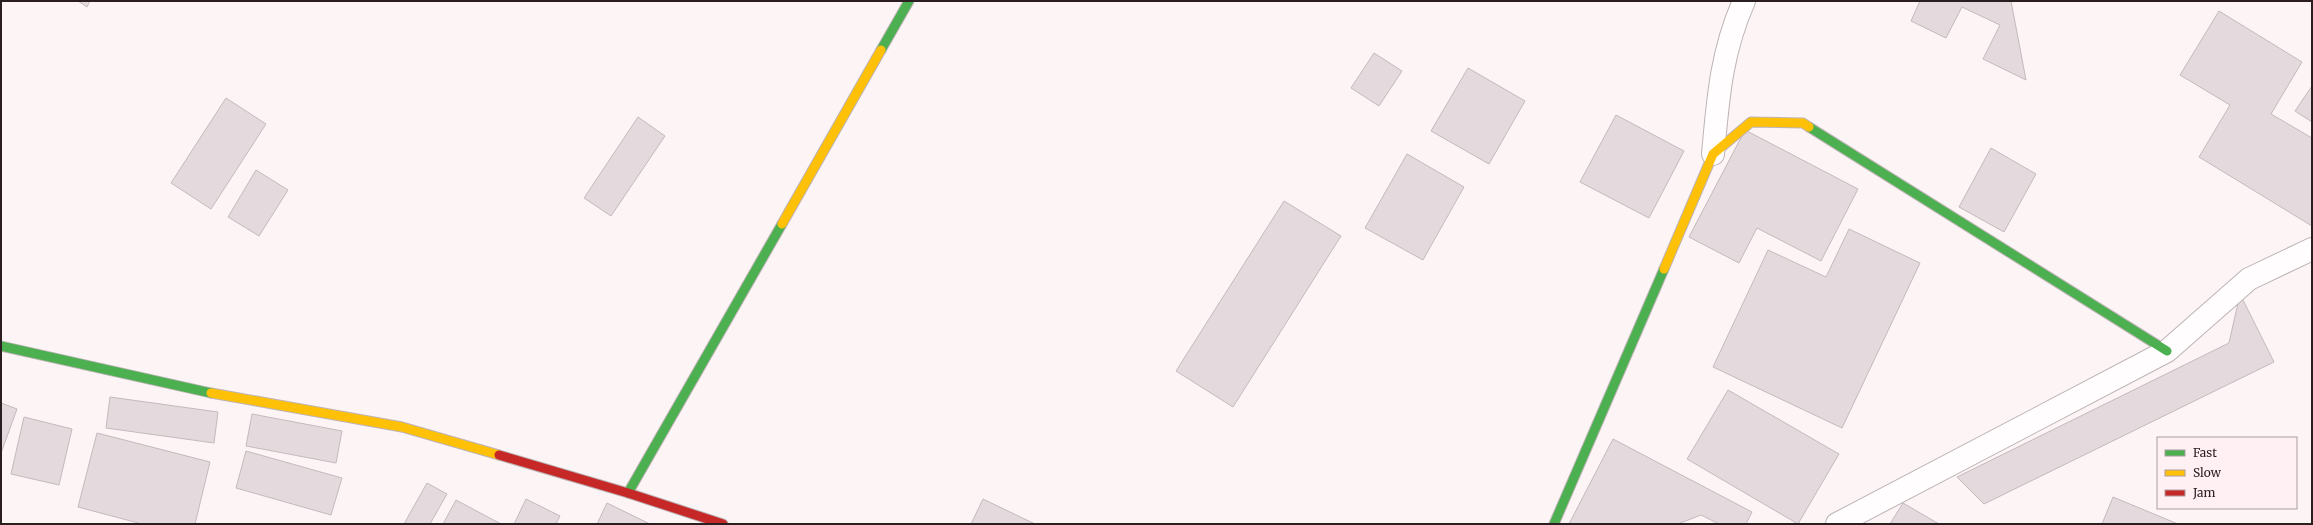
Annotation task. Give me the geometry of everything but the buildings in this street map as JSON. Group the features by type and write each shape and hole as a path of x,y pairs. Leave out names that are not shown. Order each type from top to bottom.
{"street":[{"path":"628,493 909,1"},
{"path":"1554,524 1713,154 1720,83 1731,29 1744,1"},
{"path":"1713,154 1751,122 1803,123 2167,351"},
{"path":"1837,524 2167,351 2249,279 2312,249"},
{"path":"1,346 244,400 402,427 628,493 723,524"}],"traffic: fast":[{"path":"881,50 909,1"},
{"path":"1809,127 2167,351"},
{"path":"628,493 782,224"},
{"path":"1554,524 1664,269"},
{"path":"1,346 211,393"}],"traffic: slow":[{"path":"782,224 881,50"},
{"path":"1664,269 1713,154 1751,122 1803,123 1809,127"},
{"path":"211,393 402,427 499,455"}],"traffic: jam":[{"path":"499,455 628,493 723,524"}]}
